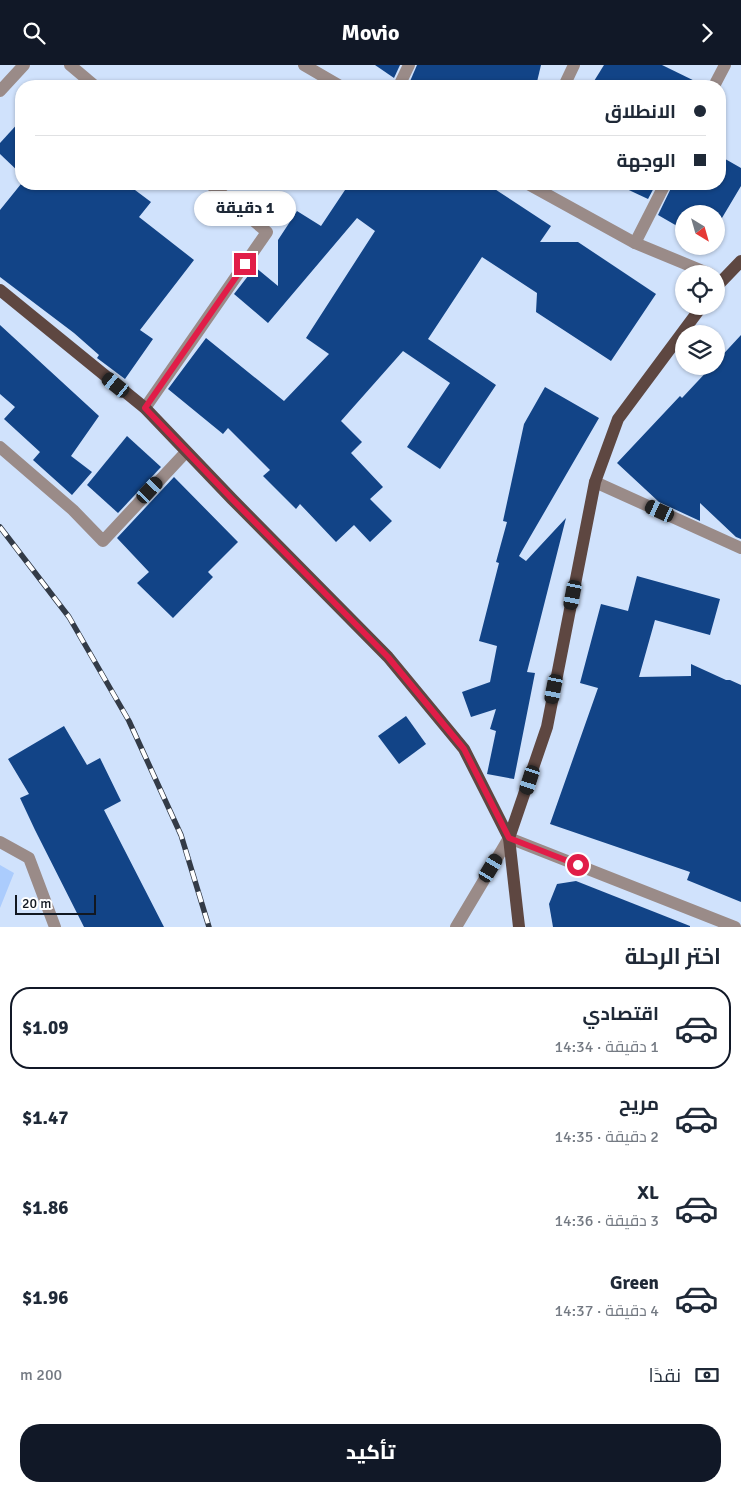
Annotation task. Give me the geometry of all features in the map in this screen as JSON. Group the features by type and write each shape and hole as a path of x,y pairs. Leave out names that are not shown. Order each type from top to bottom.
{"main road":[{"path":"725,275 741,261"},
{"path":"0,290 145,408 394,664 464,749 509,838 519,927"},
{"path":"509,838 547,727 595,482 618,419 695,315"}],"street":[{"path":"0,91 24,65"},
{"path":"70,65 88,80"},
{"path":"304,65 330,80"},
{"path":"402,80 409,65"},
{"path":"567,80 574,65"},
{"path":"717,80 725,65"},
{"path":"145,408 267,232 217,190"},
{"path":"539,190 635,243 688,265"},
{"path":"635,243 662,190"},
{"path":"0,447 73,511 103,541 186,451"},
{"path":"595,482 741,548"},
{"path":"456,927 509,838 735,927"},
{"path":"0,842 29,859 55,927"}],"shaded area":[{"path":"0,865 14,873 0,908"}],"building":[{"path":"375,65 400,65 394,78"},
{"path":"417,65 541,65 537,80 411,80"},
{"path":"604,65 662,65 693,80 595,80"},
{"path":"15,127 15,168 0,154 0,143"},
{"path":"726,159 741,168 741,186 725,213 725,205 675,205 675,225 658,215 670,190 726,190"},
{"path":"16,190 135,190 151,202 139,217 194,260 140,330 153,339 125,379 97,358 99,355 74,333 0,277 0,210"},
{"path":"345,190 496,190 551,226 540,242 578,242 656,294 611,361 536,312 537,293 482,257 428,339 496,385 440,469 407,447 450,383 403,351 341,421 362,442 351,453 383,487 370,499 392,521 370,542 354,525 336,542 300,504 296,509 263,476 270,470 228,428 223,434 168,389 206,338 284,401 329,354 306,338 375,231 357,218 268,323 234,294 255,267 278,286 278,240 297,211 321,226"},
{"path":"629,190 653,190 648,199"},
{"path":"0,325 99,416 71,456 92,472 72,495 33,460 40,452 4,419 15,407 0,394"},
{"path":"741,335 741,539 736,537 700,503 700,521 659,502 617,463 680,396 682,398 704,375 725,375 725,352"},
{"path":"545,387 599,418 519,556 526,561 566,518 527,672 535,673 514,779 487,774 496,731 490,729 496,709 471,717 462,692 490,682 497,646 479,641 499,563 496,562 507,522 503,521 524,424"},
{"path":"127,436 161,467 118,513 87,485"},
{"path":"174,477 238,542 208,572 213,577 173,618 137,583 149,572 117,538"},
{"path":"637,576 720,599 710,635 655,620 639,677 691,676 691,664 741,685 741,902 687,880 690,872 550,824 598,688 580,683 601,604 628,611"},
{"path":"406,716 426,744 399,764 378,736"},
{"path":"64,726 87,765 100,758 121,801 104,810 164,927 84,927 35,830 20,798 29,794 8,759"},
{"path":"576,881 690,927 553,927 549,904 557,884"}],"railway":[{"path":"0,527 69,617 129,721 181,835 209,927"}],"route":[{"path":"245,264 145,408 388,657 464,749 509,838 578,865"}]}
